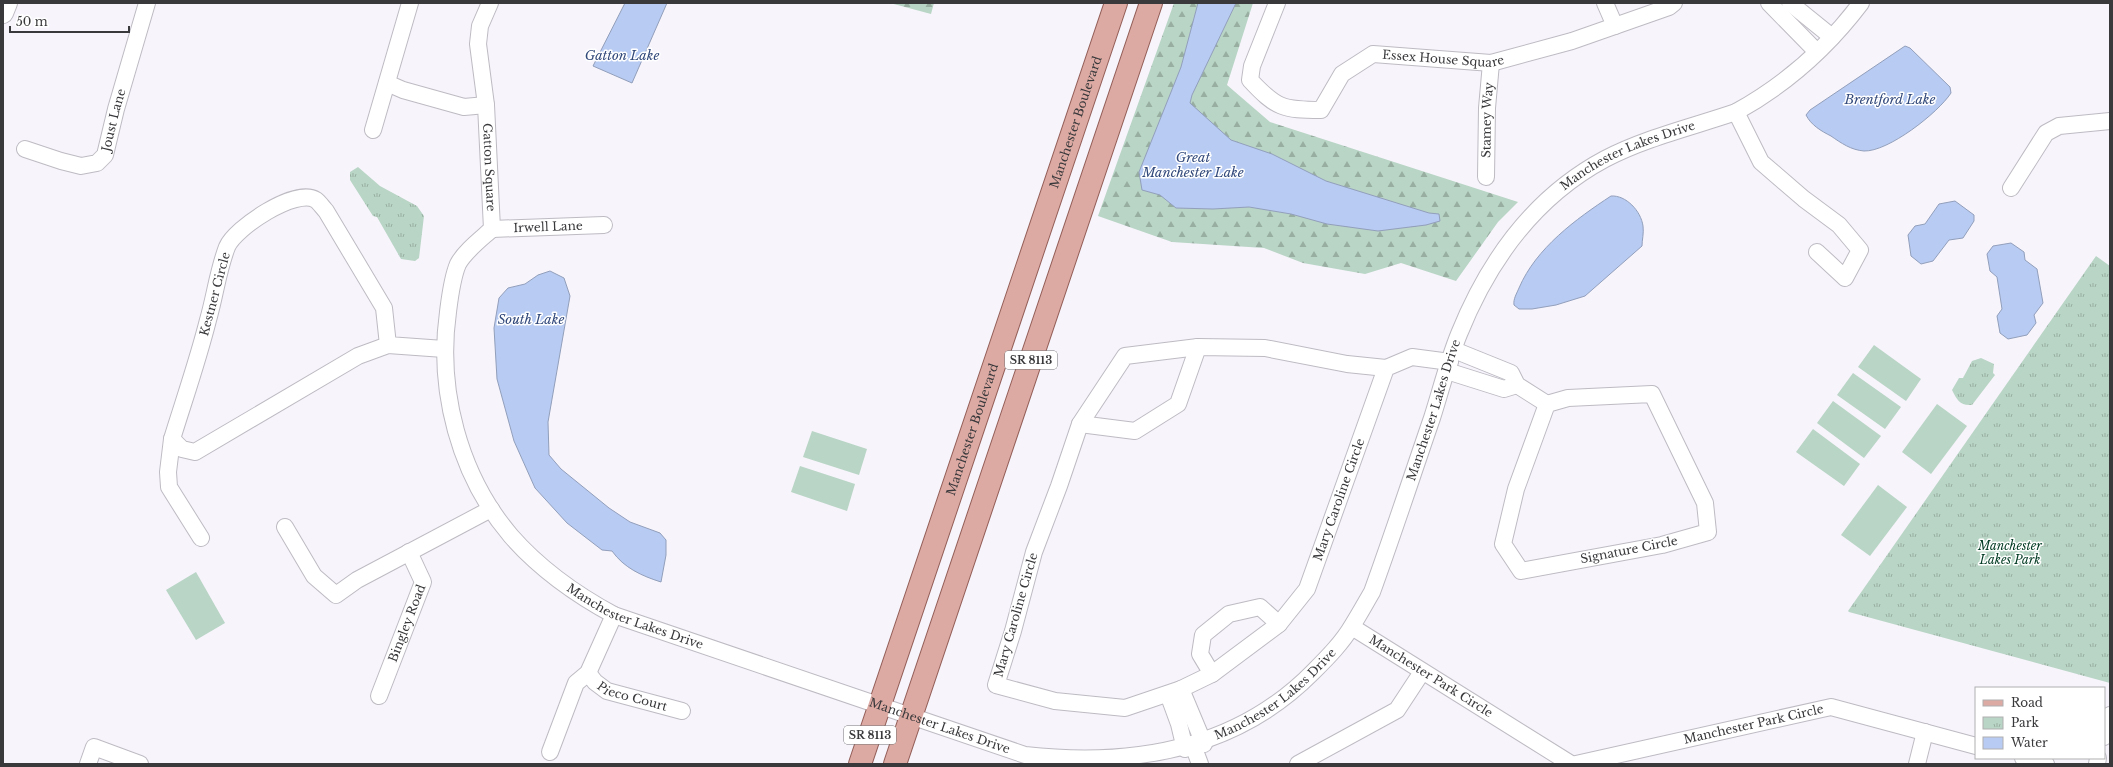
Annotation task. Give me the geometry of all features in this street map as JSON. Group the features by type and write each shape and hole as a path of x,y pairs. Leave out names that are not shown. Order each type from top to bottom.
{"main road":[{"name":"Manchester Boulevard","path":"860,764 1116,3"},
{"name":"SR 8113","path":"895,764 1151,3"}],"street":[{"path":"3,13 7,3"},
{"name":"Joust Lane","path":"25,149 81,166 97,163 105,155 116,109 147,3"},
{"path":"373,130 410,3"},
{"name":"Gatton Square","path":"490,3 480,26 478,44 486,104 492,229"},
{"name":"Essex House Square","path":"1277,3 1252,66 1250,80 1267,99 1291,110 1321,110 1342,74 1373,54 1491,64 1572,41 1669,7 1674,3"},
{"path":"1605,3 1615,26"},
{"path":"1769,3 1817,52"},
{"path":"1790,3 1832,37"},
{"name":"Manchester Lakes Drive","path":"492,229 458,264 450,293 444,349 449,406 455,429 468,465 491,509 510,535 536,562 557,580 614,615 880,707 1025,755 1049,760 1077,763 1131,762 1158,758 1195,747 1243,727 1272,708 1315,671 1352,627 1372,592 1450,361 1478,290 1498,256 1517,230 1536,210 1560,189 1603,160 1628,148 1736,112 1782,83 1797,71 1832,37 1861,3"},
{"name":"Stamey Way","path":"1486,177 1487,108 1491,64"},
{"name":"Gatton Square","path":"387,83 403,90 464,107 486,104"},
{"path":"1736,112 1761,162 1804,199 1839,225 1860,250 1845,278 1817,252"},
{"path":"2011,188 2046,133 2060,126 2110,121"},
{"name":"Kestner Circle","path":"201,538 169,487 168,472 172,439 208,322 228,246 236,233 248,224 286,202 303,197 316,199 326,211 384,308 388,345"},
{"name":"Irwell Lane","path":"492,229 604,225"},
{"path":"172,439 182,448 195,452 358,356 388,345 444,349"},
{"path":"1080,424 1135,431 1178,404 1198,347"},
{"name":"Mary Caroline Circle","path":"1386,368 1308,589 1279,624 1212,674 1174,692 1125,708 1055,701 996,685 1013,631 1034,552 1060,486 1080,424 1125,356 1198,347 1265,348 1348,364 1386,368 1412,358 1450,361"},
{"path":"1450,361 1504,389 1517,385"},
{"path":"1450,361 1510,373 1517,385 1546,404"},
{"name":"Signature Circle","path":"1652,394 1705,503 1708,532 1662,545 1521,571 1503,544 1516,489 1546,404 1568,398 1652,394"},
{"path":"285,526 314,576 336,595 357,580 491,509"},
{"name":"Bingley Road","path":"379,696 423,582 409,552"},
{"path":"1212,674 1200,654 1203,635 1229,614 1260,607 1279,624"},
{"name":"Pieco Court","path":"550,752 576,683 588,673 614,615"},
{"name":"Manchester Park Circle","path":"1352,627 1571,764"},
{"path":"1298,764 1397,710 1422,672"},
{"name":"Pieco Court","path":"588,673 595,682 607,691 682,711"},
{"path":"1174,692 1200,764"},
{"name":"Manchester Park Circle","path":"1576,764 1831,707 1975,746"},
{"path":"2105,733 2110,715"},
{"path":"1917,764 1925,732"},
{"path":"88,764 94,747 140,764"},
{"path":"2027,759 2046,764"}],"green space":[{"path":"890,3 934,3 931,14"},
{"path":"1174,3 1253,3 1227,85 1270,122 1518,202 1498,222 1456,281 1401,263 1365,274 1303,263 1264,248 1172,242 1098,216"},
{"path":"358,167 380,186 417,206 424,216 419,258 415,261 401,259 377,217 373,216 350,180 350,172"},
{"name":"Manchester Lakes Park","path":"2096,256 2110,266 2110,683 1849,612 1848,611"},
{"path":"1874,345 1921,379 1906,401 1858,367"},
{"path":"1981,358 1994,364 1993,373 1995,375 1972,405 1959,402 1952,390 1959,378 1963,378 1972,361"},
{"path":"1853,373 1901,407 1885,429 1837,395"},
{"path":"1833,401 1881,436 1864,458 1817,423"},
{"path":"1937,404 1967,426 1931,474 1902,452"},
{"path":"1813,429 1860,464 1844,486 1796,452"},
{"path":"812,431 867,449 859,475 803,457"},
{"path":"800,466 855,484 847,511 791,492"},
{"path":"1878,485 1907,507 1870,556 1841,535"},
{"path":"196,572 225,623 196,640 166,590"}],"water":[{"name":"Gatton Lake","path":"625,3 667,3 632,83 593,66"},
{"name":"Great Manchester Lake","path":"1198,3 1236,3 1192,95 1190,103 1231,140 1272,154 1326,181 1429,213 1439,214 1440,221 1426,225 1378,231 1327,224 1291,214 1249,207 1213,209 1176,208 1160,195 1142,190 1139,172 1181,67"},
{"name":"Brentford Lake","path":"1905,46 1910,48 1950,87 1951,93 1935,111 1912,130 1886,145 1874,150 1864,151 1850,148 1842,144 1808,119 1806,115 1810,110"},
{"path":"1611,196 1622,198 1636,210 1642,220 1642,246 1585,296 1556,305 1532,309 1519,309 1514,305 1515,296 1526,274 1546,247 1584,214"},
{"path":"1955,201 1974,215 1974,221 1963,238 1949,240 1933,261 1921,264 1911,256 1908,235 1915,226 1925,224 1939,204"},
{"path":"2011,243 2024,252 2025,260 2037,269 2043,303 2034,315 2036,323 2027,335 2008,339 2000,333 1997,316 2002,309 1997,277 1990,271 1987,254 1993,246"},
{"name":"South Lake","path":"550,271 564,278 570,296 548,422 549,455 561,469 609,508 630,522 660,533 666,540 666,555 661,582 634,571 622,562 612,551 602,550 567,523 535,488 514,441 497,379 494,328 499,298 508,288 525,284 538,275"}]}
